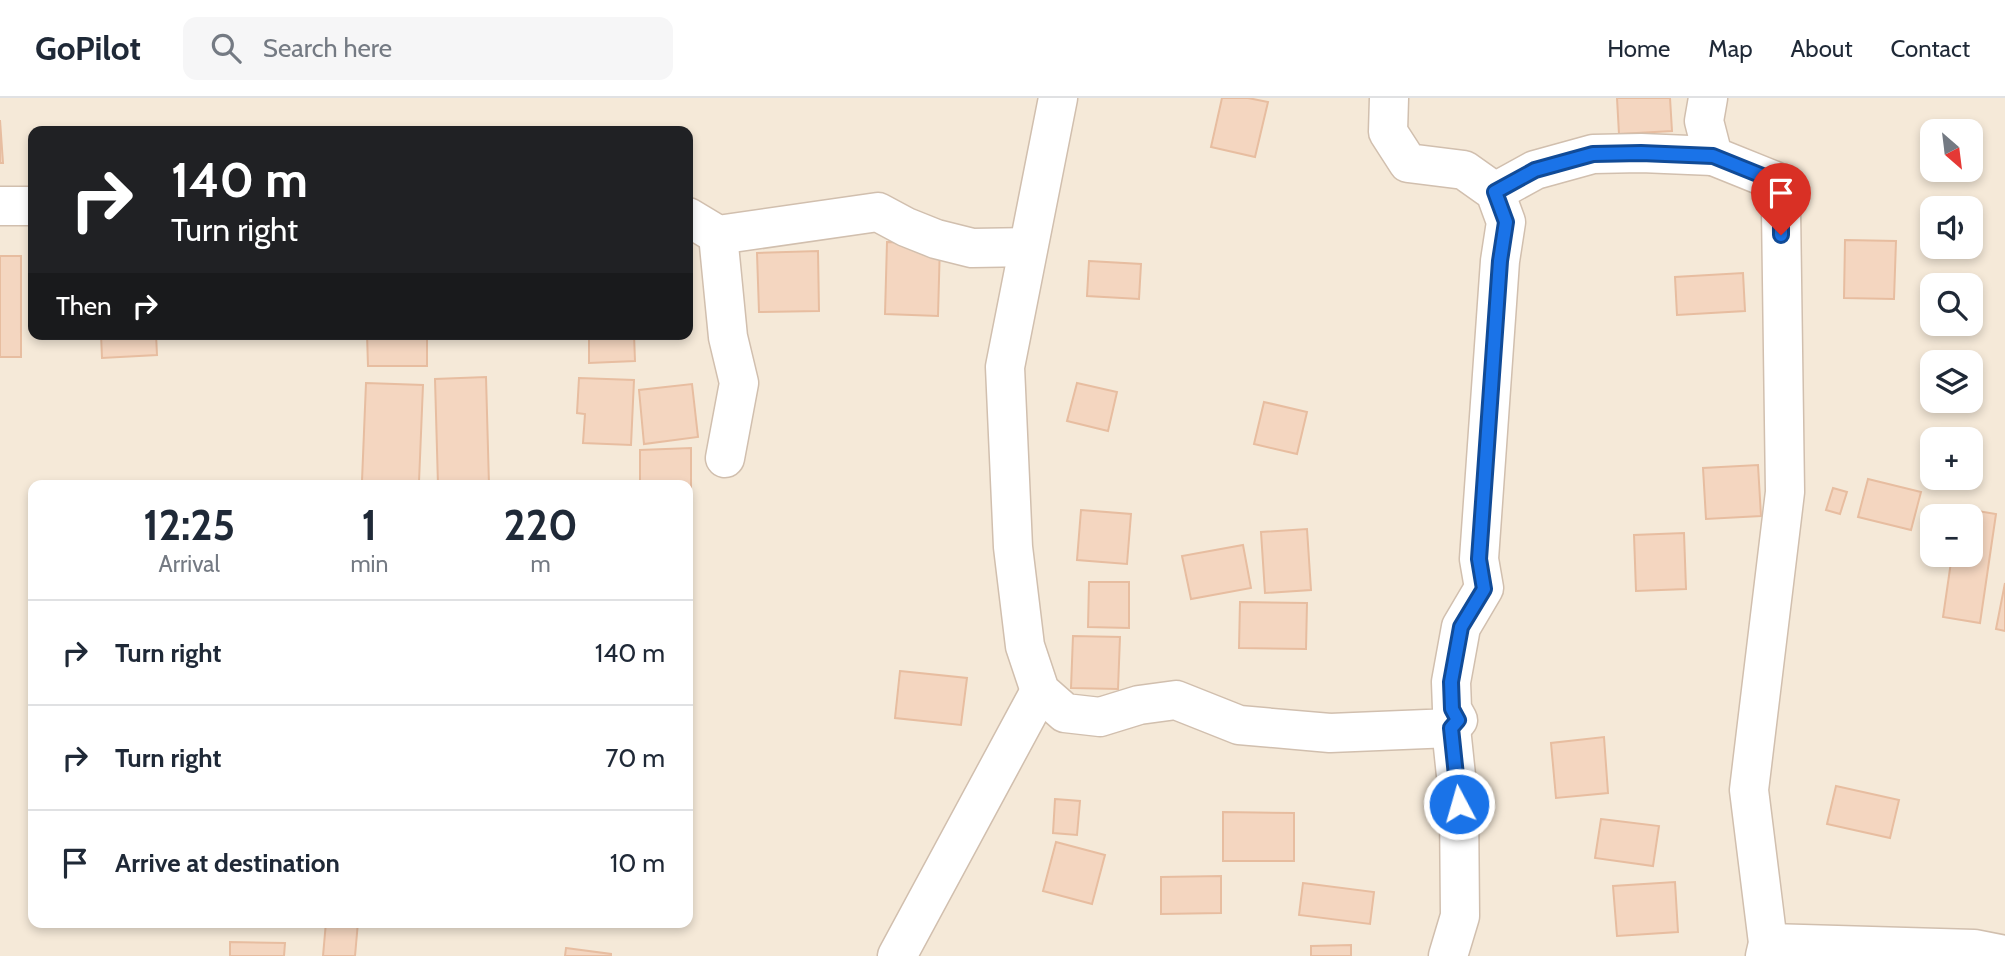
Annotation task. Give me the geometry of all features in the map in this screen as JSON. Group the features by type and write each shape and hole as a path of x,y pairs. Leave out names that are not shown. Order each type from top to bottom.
{"street":[{"path":"1058,98 1005,367 1013,547 1025,646 1040,691 1065,713 1100,717 1139,705 1175,700 1239,725 1330,733 1451,728 1458,720 1452,709 1451,682 1461,627 1484,589 1479,559 1500,261 1506,222 1495,192 1465,170 1408,163 1388,132 1389,98"},
{"path":"1708,98 1704,121 1713,156"},
{"path":"1495,192 1535,170 1593,154 1713,156 1775,181 1781,209 1785,492 1749,790 1766,950 1974,949 2005,955"},
{"path":"0,206 28,206"},
{"path":"725,457 739,383 703,226 878,212 905,228 972,248 1028,247"},
{"path":"897,956 1040,691"},
{"path":"1448,956 1460,916 1459,804 1451,728"}],"shaded area":[{"path":"0,98 2005,98 2005,956 0,956"}],"building":[{"path":"1222,98 1248,98 1268,102 1255,157 1211,147"},
{"path":"1617,98 1670,98 1672,131 1619,134"},
{"path":"0,120 3,163 0,163"},
{"path":"1845,240 1896,241 1894,299 1844,298"},
{"path":"887,242 940,243 938,316 885,314"},
{"path":"818,251 819,311 759,312 757,253"},
{"path":"0,256 21,256 21,357 0,357"},
{"path":"1089,261 1141,264 1139,299 1087,296"},
{"path":"1743,273 1745,311 1677,315 1675,277"},
{"path":"101,340 156,340 157,355 102,358"},
{"path":"367,340 427,340 427,366 368,366"},
{"path":"589,340 634,340 635,361 589,363"},
{"path":"486,377 489,480 438,480 435,379"},
{"path":"579,378 634,380 631,445 583,443 585,414 577,413"},
{"path":"366,383 423,385 419,480 362,480"},
{"path":"1077,383 1117,392 1108,431 1067,421"},
{"path":"692,384 698,437 644,444 639,390"},
{"path":"1264,402 1307,412 1297,454 1254,444"},
{"path":"691,448 691,480 640,480 640,450"},
{"path":"1758,465 1761,516 1706,519 1703,468"},
{"path":"1868,479 1921,492 1911,530 1858,517"},
{"path":"1833,488 1847,492 1840,514 1826,510"},
{"path":"1081,510 1131,514 1127,564 1077,560"},
{"path":"1983,512 1996,514 1980,623 1943,617 1950,567 1983,567"},
{"path":"1307,529 1311,590 1265,593 1261,532"},
{"path":"1684,533 1686,589 1636,591 1634,535"},
{"path":"1243,545 1251,588 1191,599 1182,556"},
{"path":"1089,582 1129,582 1129,628 1088,627"},
{"path":"2005,583 2005,631 1996,629"},
{"path":"1240,602 1307,603 1306,649 1239,648"},
{"path":"1073,636 1120,637 1118,689 1071,688"},
{"path":"900,671 967,678 961,725 895,718"},
{"path":"1604,737 1608,793 1556,798 1551,743"},
{"path":"1836,786 1899,800 1890,838 1827,824"},
{"path":"1055,799 1080,801 1077,835 1053,833"},
{"path":"1223,812 1294,813 1294,861 1223,861"},
{"path":"1601,819 1659,826 1653,866 1595,858"},
{"path":"1056,842 1105,855 1092,904 1043,891"},
{"path":"1221,876 1221,913 1161,914 1161,877"},
{"path":"1675,882 1678,932 1617,936 1613,886"},
{"path":"1303,883 1374,892 1370,924 1299,915"},
{"path":"325,928 357,928 355,956 323,956"},
{"path":"230,942 285,943 284,956 230,956"},
{"path":"1351,945 1351,956 1311,956 1311,946"},
{"path":"566,948 611,954 611,956 565,956"}],"route":[{"path":"1459,804 1451,728 1458,720 1452,709 1451,682 1461,627 1484,589 1479,559 1500,261 1506,222 1495,192 1535,170 1593,154 1713,156 1775,181 1781,209 1781,235"}]}
